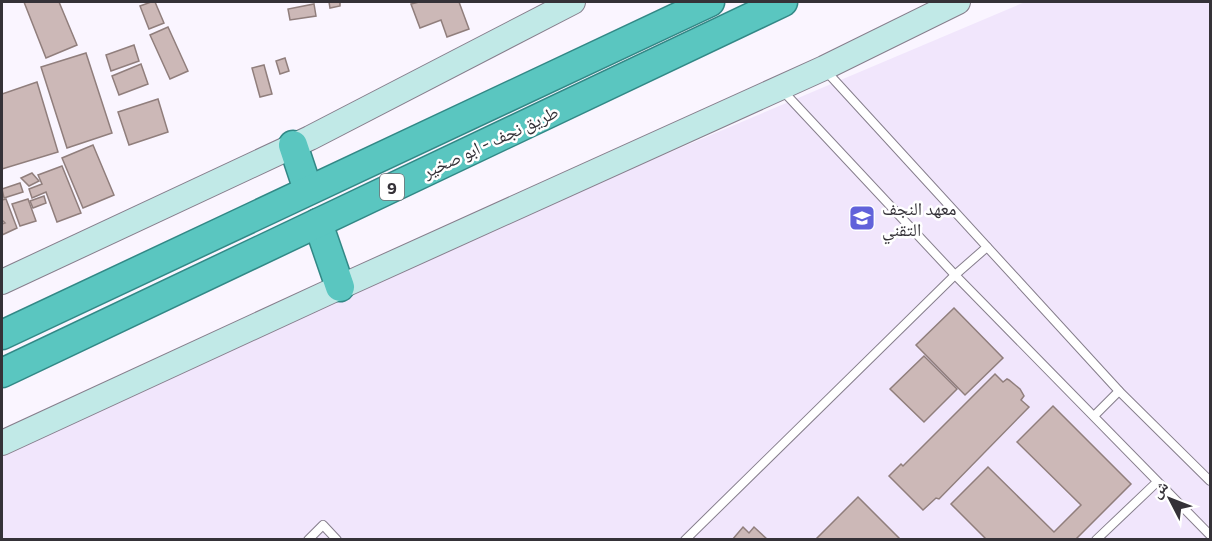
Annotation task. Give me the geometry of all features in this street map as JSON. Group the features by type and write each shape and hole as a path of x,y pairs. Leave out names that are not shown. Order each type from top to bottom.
{"highway":[{"name":"طريق نجف - ابو صخير","path":"11,330 710,2"},
{"name":"طريق نجف - ابو صخير","path":"2,373 783,2"},
{"path":"293,145 308,190"},
{"path":"318,223 340,287"},
{"path":"73,301 67,310 67,322 74,331 85,334"},
{"path":"11,330 32,329 39,339 38,351 30,360"}],"main road":[{"path":"2,282 293,145 573,2"},
{"path":"2,443 824,68 958,2"}],"lane":[{"path":"824,68 1119,392 1210,481"},
{"path":"780,88 955,275 1095,415 1210,535"},
{"path":"685,540 955,275 987,247"},
{"path":"1095,415 1119,392"},
{"path":"1096,540 1157,482"},
{"path":"308,540 323,525 337,540"}],"shaded area":[{"name":"معهد النجف التقني","path":"1025,2 1210,2 1210,539 2,540 2,435"}],"building":[{"path":"24,2 59,2 77,45 46,58"},
{"path":"155,2 164,23 149,29 140,6"},
{"path":"329,2 340,2 340,6 330,8"},
{"path":"459,2 469,29 447,37 441,20 420,28 411,4"},
{"path":"314,4 316,16 290,20 288,9"},
{"path":"168,27 188,71 170,79 150,35"},
{"path":"134,45 139,61 111,71 106,55"},
{"path":"86,53 112,133 67,148 41,67"},
{"path":"285,58 289,71 280,74 276,61"},
{"path":"141,64 148,84 119,95 112,76"},
{"path":"264,65 272,94 260,97 252,68"},
{"path":"37,82 58,152 2,169 2,94"},
{"path":"158,99 168,132 129,145 118,112"},
{"path":"93,145 114,195 83,208 62,158"},
{"path":"62,166 81,213 57,222 46,192 32,198 29,189 42,184 38,175"},
{"path":"32,173 39,181 29,186 21,178"},
{"path":"20,183 23,192 4,198 2,189"},
{"path":"44,196 46,203 33,208 30,201"},
{"path":"6,199 17,228 2,235 2,224 5,223 2,220 2,200"},
{"path":"28,199 36,221 20,226 12,204"},
{"path":"954,308 1003,358 965,395 916,345"},
{"path":"924,356 957,389 924,422 890,389"},
{"path":"995,374 1003,382 1007,379 1020,389 1024,396 1021,400 1029,407 939,499 936,498 923,510 889,476 901,464 903,466"},
{"path":"1053,406 1131,484 1075,540 987,540 951,504 988,467 1054,532 1081,505 1017,442"},
{"path":"858,497 899,538 897,540 815,540"},
{"path":"743,527 749,533 754,527 768,540 732,540"}],"place":[{"name":"معهد النجف التقني","path":"862,218"}]}
